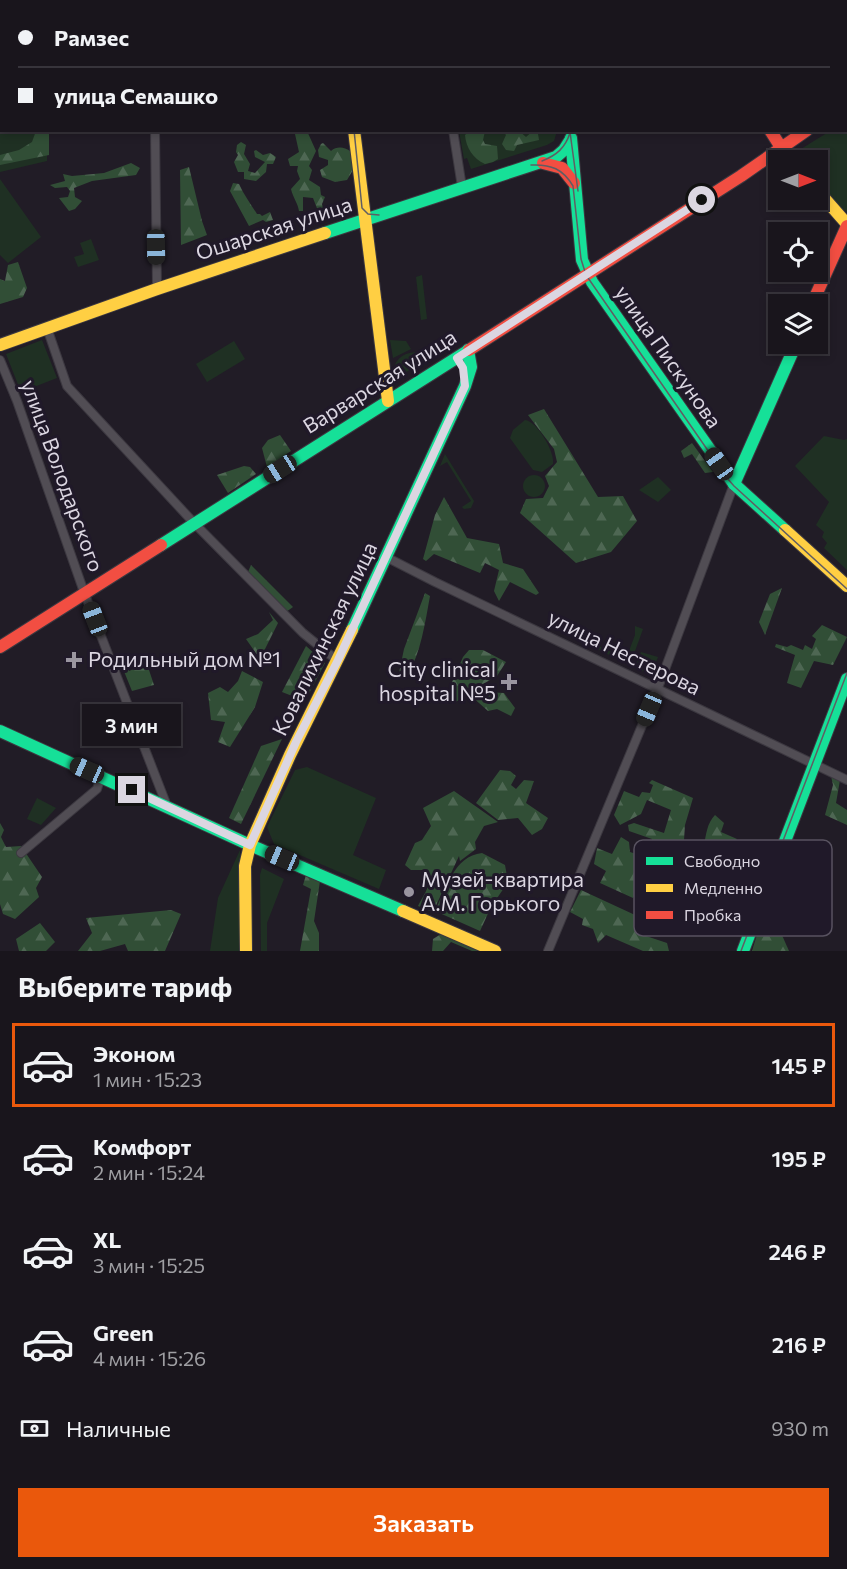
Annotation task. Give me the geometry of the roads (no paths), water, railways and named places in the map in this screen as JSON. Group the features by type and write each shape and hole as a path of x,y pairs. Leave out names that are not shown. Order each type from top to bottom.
{"street":[{"path":"155,132 157,289"},
{"path":"354,132 388,401"},
{"path":"453,132 462,187"},
{"path":"771,132 780,148"},
{"name":"Варварская улица","path":"0,647 457,358 804,132"},
{"path":"539,162 556,157 564,150 570,134"},
{"name":"улица Пискунова","path":"570,134 582,260 588,274 734,484 847,586"},
{"path":"539,162 552,163 564,168 576,186"},
{"name":"Ошарская улица","path":"0,345 157,289 539,162"},
{"path":"816,294 847,225 828,203"},
{"path":"47,328 67,386 194,523 303,633 338,660"},
{"name":"Ковалихинская улица","path":"246,951 245,866 250,845 300,734 338,660 465,386 471,367 468,350"},
{"path":"548,951 658,688 734,484 792,354"},
{"path":"457,358 463,368 465,386"},
{"name":"улица Володарского","path":"0,360 17,401 84,592 167,806"},
{"name":"улица Нестерова","path":"386,557 847,780"},
{"path":"785,840 847,679"},
{"path":"0,731 250,845 495,951"},
{"path":"21,853 97,789 101,776"},
{"path":"743,951 749,936"}],"tram line":[{"path":"354,132 362,208 368,214 379,215"},
{"path":"570,132 578,191"},
{"path":"542,161 560,150 570,133"},
{"path":"531,165 545,165 556,169 565,175 573,186 581,259 586,275 727,478 847,589"},
{"path":"783,840 847,673"},
{"path":"741,951 747,936"}],"place":[{"name":"Родильный дом №1","path":"74,660"},
{"name":"City clinical hospital №5","path":"509,682"},
{"name":"Музей-квартира А.М. Горького","path":"409,892"}]}
